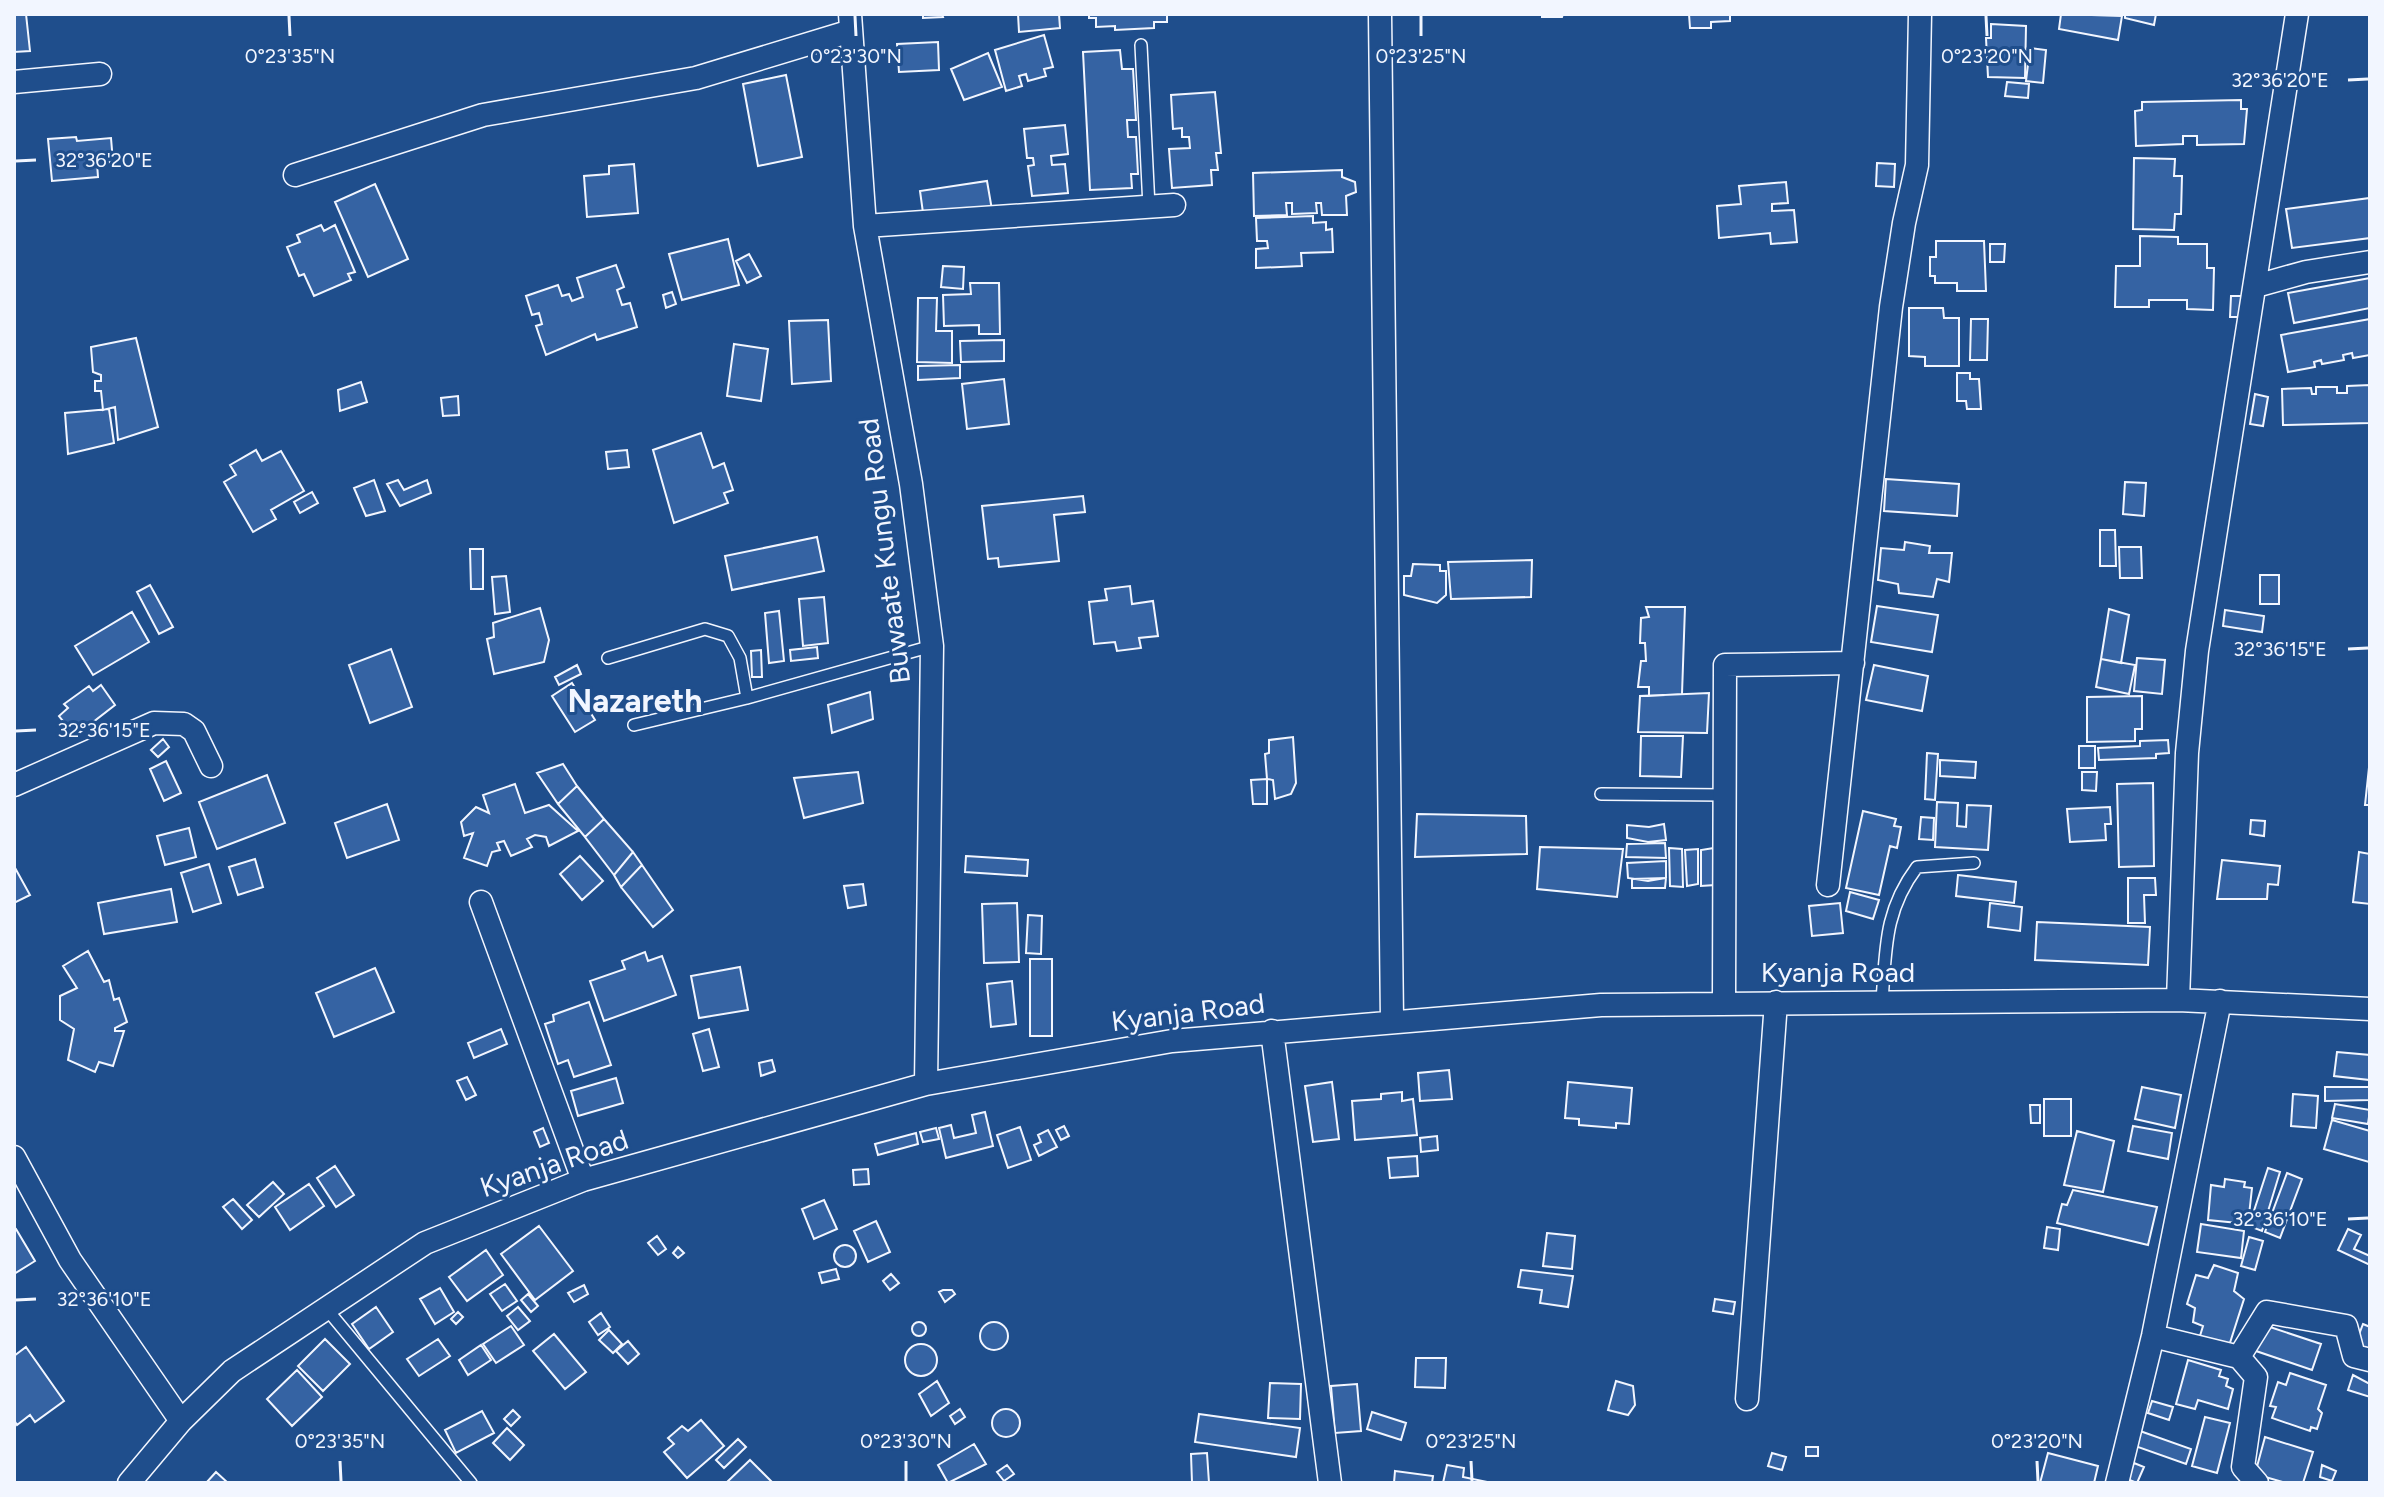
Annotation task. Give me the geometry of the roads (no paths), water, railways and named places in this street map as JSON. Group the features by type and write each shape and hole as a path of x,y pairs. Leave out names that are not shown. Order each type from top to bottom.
{"street":[{"path":"1380,14 1392,1020"},
{"path":"1828,885 1891,307 1917,165 1920,14"},
{"path":"2178,1000 2187,753 2197,651 2297,14"},
{"path":"295,175 495,112 696,78 851,23"},
{"name":"Buwaate Kungu Road","path":"851,23 865,226 911,484 932,646 926,1084"},
{"path":"14,82 100,74"},
{"path":"865,226 1174,205"},
{"path":"2256,286 2306,272 2370,262"},
{"path":"1724,1002 1725,665 1853,663"},
{"path":"14,785 154,723 184,724 194,731 211,766"},
{"path":"481,902 583,1180"},
{"name":"Kyanja Road","path":"129,1483 181,1421 232,1371 325,1306 425,1243 583,1180 926,1084 1172,1041 1392,1020 1601,1005 2178,1000 2370,1009"},
{"path":"2117,1483 2153,1336 2220,1001"},
{"path":"1747,1399 1776,1002"},
{"path":"1272,1031 1330,1483"},
{"path":"14,1157 70,1260 181,1421"},
{"path":"2239,1357 2261,1316 2274,1311 2346,1326 2354,1356 2370,1360"},
{"path":"2153,1336 2239,1357 2256,1377 2243,1467 2257,1483"}],"lane":[{"path":"1141,45 1149,207"},
{"path":"608,658 705,629 728,636 740,658 747,698"},
{"path":"634,725 747,698 932,646"},
{"path":"1601,794 1725,795"},
{"path":"1882,1001 1887,926 1903,886 1917,867 1974,863"},
{"path":"325,1306 471,1483"}],"district":[{"name":"Nazareth","path":"635,701"}]}
